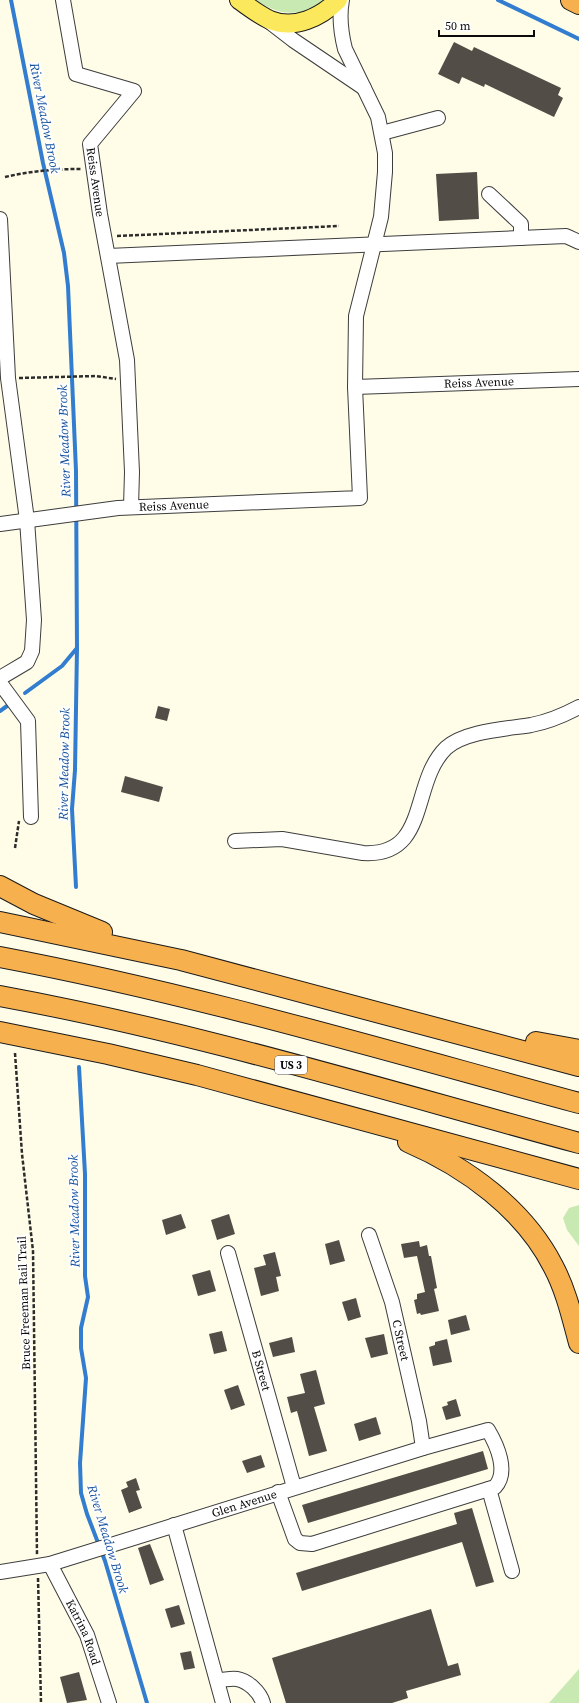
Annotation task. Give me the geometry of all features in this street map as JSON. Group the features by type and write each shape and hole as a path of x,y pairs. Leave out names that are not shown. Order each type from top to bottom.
{"highway":[{"path":"571,0 579,4"},
{"path":"0,886 34,904 71,920 181,960"},
{"path":"0,922 181,960 579,1066"},
{"path":"0,957 206,1002 579,1103"},
{"name":"US 3","path":"0,996 104,1017 193,1038 579,1143"},
{"path":"403,1019 579,1050"},
{"path":"0,1032 160,1066 579,1179"},
{"path":"332,1112 383,1131 435,1155 474,1180 504,1203 532,1233 553,1265 567,1297 579,1343"}],"main road":[{"path":"239,0 272,20 298,23 322,14 338,0"}],"street":[{"name":"Reiss Avenue","path":"63,0 76,74 134,91 90,144 127,360 132,472 131,507 360,498 354,387 356,316 381,217 384,187 384,153 382,133 378,117 345,49 342,39 342,0"},
{"path":"260,14 293,40 365,89"},
{"path":"382,133 438,118"},
{"path":"489,194 521,224 521,238"},
{"path":"0,219 8,378 27,520 34,620 32,651 27,662 0,678"},
{"path":"108,256 566,236 579,242"},
{"name":"Reiss Avenue","path":"354,387 579,379"},
{"path":"0,524 131,507"},
{"path":"0,683 28,721 31,817"},
{"path":"235,841 282,839 363,853 376,854 387,852 398,846 410,831 429,773 436,760 447,748 459,740 480,734 532,725 554,719 579,707"},
{"name":"C Street","path":"369,1235 392,1302 419,1421 422,1448"},
{"name":"B Street","path":"228,1253 294,1487"},
{"name":"Glen Avenue","path":"0,1572 50,1564 294,1487 422,1448 488,1430 493,1439 502,1467 499,1483 495,1487 489,1489"},
{"path":"278,1492 295,1539 306,1545 489,1489 512,1571"},
{"path":"174,1525 224,1703"},
{"name":"Katrina Road","path":"50,1564 87,1635 109,1703"},
{"path":"218,1680 236,1678 246,1682 256,1691 263,1703"}],"path":[{"path":"5,177 65,169"},
{"path":"112,237 339,226"},
{"path":"16,378 96,376 128,380"},
{"name":"Bruce Freeman Rail Trail","path":"15,1053 22,1154 34,1251 37,1553"},
{"path":"38,1582 41,1703"}],"green space":[{"path":"256,0 324,0 307,10 290,13 273,9"},
{"path":"579,1205 579,1246 567,1230 563,1218 569,1208"},
{"path":"579,1669 579,1703 549,1703"}],"building":[{"path":"454,42 472,51 474,47 561,88 558,95 563,98 554,117 485,84 484,87 462,77 459,84 438,74"},
{"path":"477,172 479,219 439,221 436,174"},
{"path":"158,706 170,709 167,721 155,718"},
{"path":"125,776 163,787 159,802 121,792"},
{"path":"181,1214 186,1228 166,1235 162,1220"},
{"path":"229,1214 235,1234 217,1240 211,1220"},
{"path":"339,1240 345,1261 330,1265 325,1244"},
{"path":"419,1241 420,1247 427,1245 429,1256 431,1256 437,1288 434,1289 439,1311 421,1315 420,1313 417,1314 414,1300 417,1299 417,1294 425,1292 417,1256 404,1258 401,1244"},
{"path":"275,1252 281,1276 276,1277 279,1291 261,1296 254,1268 266,1265 263,1255"},
{"path":"210,1270 216,1291 198,1296 192,1275"},
{"path":"356,1298 361,1317 348,1321 342,1302"},
{"path":"466,1315 470,1330 451,1335 448,1320"},
{"path":"222,1331 227,1351 214,1354 209,1334"},
{"path":"384,1334 388,1354 371,1358 365,1338"},
{"path":"292,1337 295,1352 273,1357 269,1343"},
{"path":"447,1339 452,1362 433,1366 429,1347 435,1345 435,1342"},
{"path":"316,1370 325,1404 314,1407 327,1451 309,1456 297,1411 291,1413 287,1397 305,1393 300,1374"},
{"path":"238,1385 245,1405 231,1410 224,1390"},
{"path":"456,1399 461,1416 446,1420 442,1407 448,1405 447,1402"},
{"path":"376,1417 381,1434 359,1441 354,1424"},
{"path":"483,1451 488,1469 308,1523 302,1505"},
{"path":"261,1455 265,1467 247,1473 242,1461"},
{"path":"136,1478 140,1490 136,1491 142,1508 129,1513 121,1490 128,1487 126,1482"},
{"path":"472,1508 494,1582 476,1587 462,1542 302,1591 296,1573 457,1524 454,1513"},
{"path":"150,1544 164,1580 150,1585 138,1548"},
{"path":"179,1605 185,1624 171,1628 165,1609"},
{"path":"431,1609 448,1666 458,1663 461,1675 406,1691 408,1698 392,1703 286,1703 272,1658"},
{"path":"191,1651 195,1668 184,1670 180,1653"},
{"path":"79,1672 87,1700 67,1703 60,1677"}],"waterway":[{"name":"River Meadow Brook","path":"11,0 43,163 64,253 68,286 76,471 77,648 75,770 72,809 76,887"},
{"path":"498,0 579,39"},
{"path":"25,693 62,666 77,648"},
{"path":"0,711 7,706"},
{"name":"River Meadow Brook","path":"79,1067 85,1174 85,1276 88,1297 81,1328 81,1348 86,1378 80,1463 81,1493 87,1514 105,1561 147,1703"}]}
